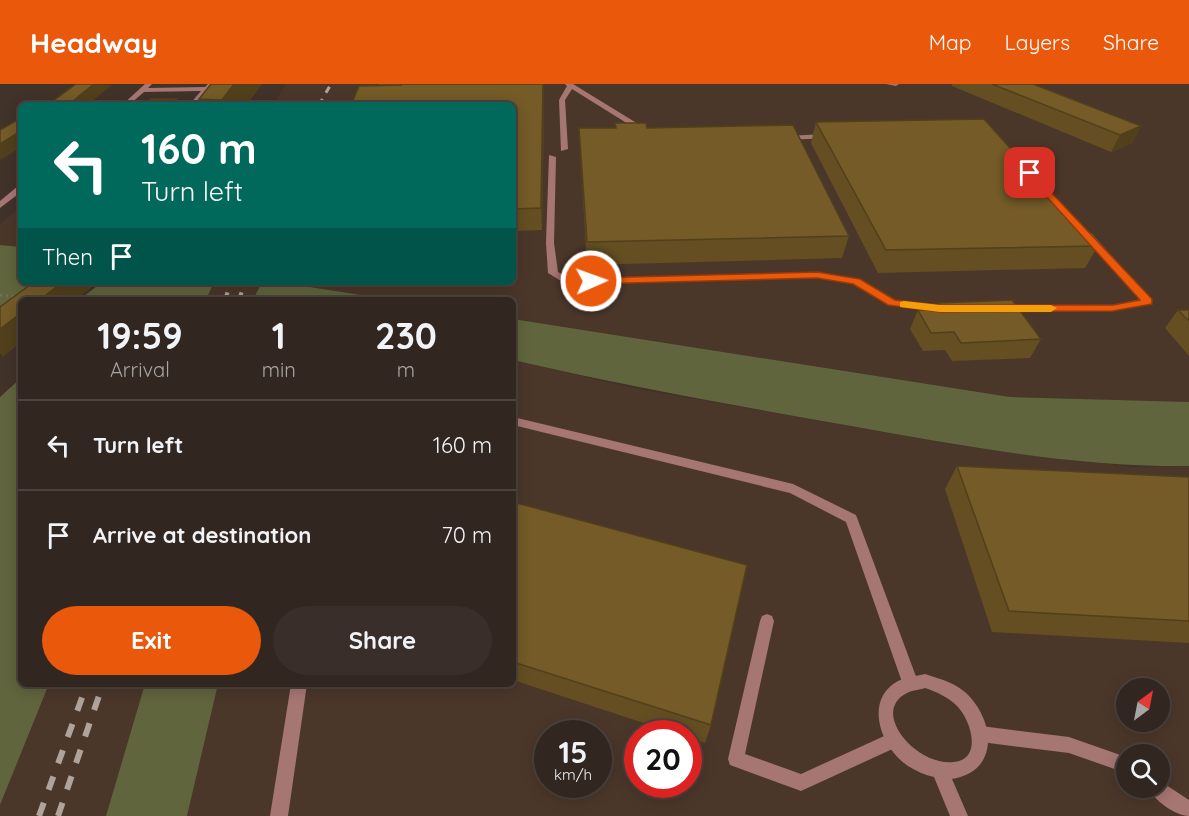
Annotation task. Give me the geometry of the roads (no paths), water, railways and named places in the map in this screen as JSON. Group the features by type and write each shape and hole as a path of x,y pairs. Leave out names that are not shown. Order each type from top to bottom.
{"street":[{"path":"129,102 150,84"},
{"path":"889,84 896,84"},
{"path":"564,149 562,100 569,85 653,134"},
{"path":"144,90 209,87"},
{"path":"195,102 209,87"},
{"path":"780,138 837,136"},
{"path":"552,157 550,243 553,273 569,282 817,275 856,281 892,303 963,309"},
{"path":"0,205 18,191"},
{"path":"997,309 1113,308 1148,302 1079,226"},
{"path":"516,422 793,489 851,519 910,682"},
{"path":"767,621 736,759 801,783 893,740"},
{"path":"925,681 950,691 963,701 975,716 981,734 980,749 974,762 962,770 940,772 923,767 907,756 893,740 886,724 885,709 890,696 897,688 910,682 925,681"},
{"path":"279,816 299,687"},
{"path":"981,734 1069,745 1116,761"},
{"path":"940,772 959,816"},
{"path":"1170,797 1189,811"}],"railway":[{"path":"321,102 331,84"},
{"path":"226,297 230,285"},
{"path":"240,297 244,285"},
{"path":"39,816 86,687"},
{"path":"58,816 102,687"}]}
